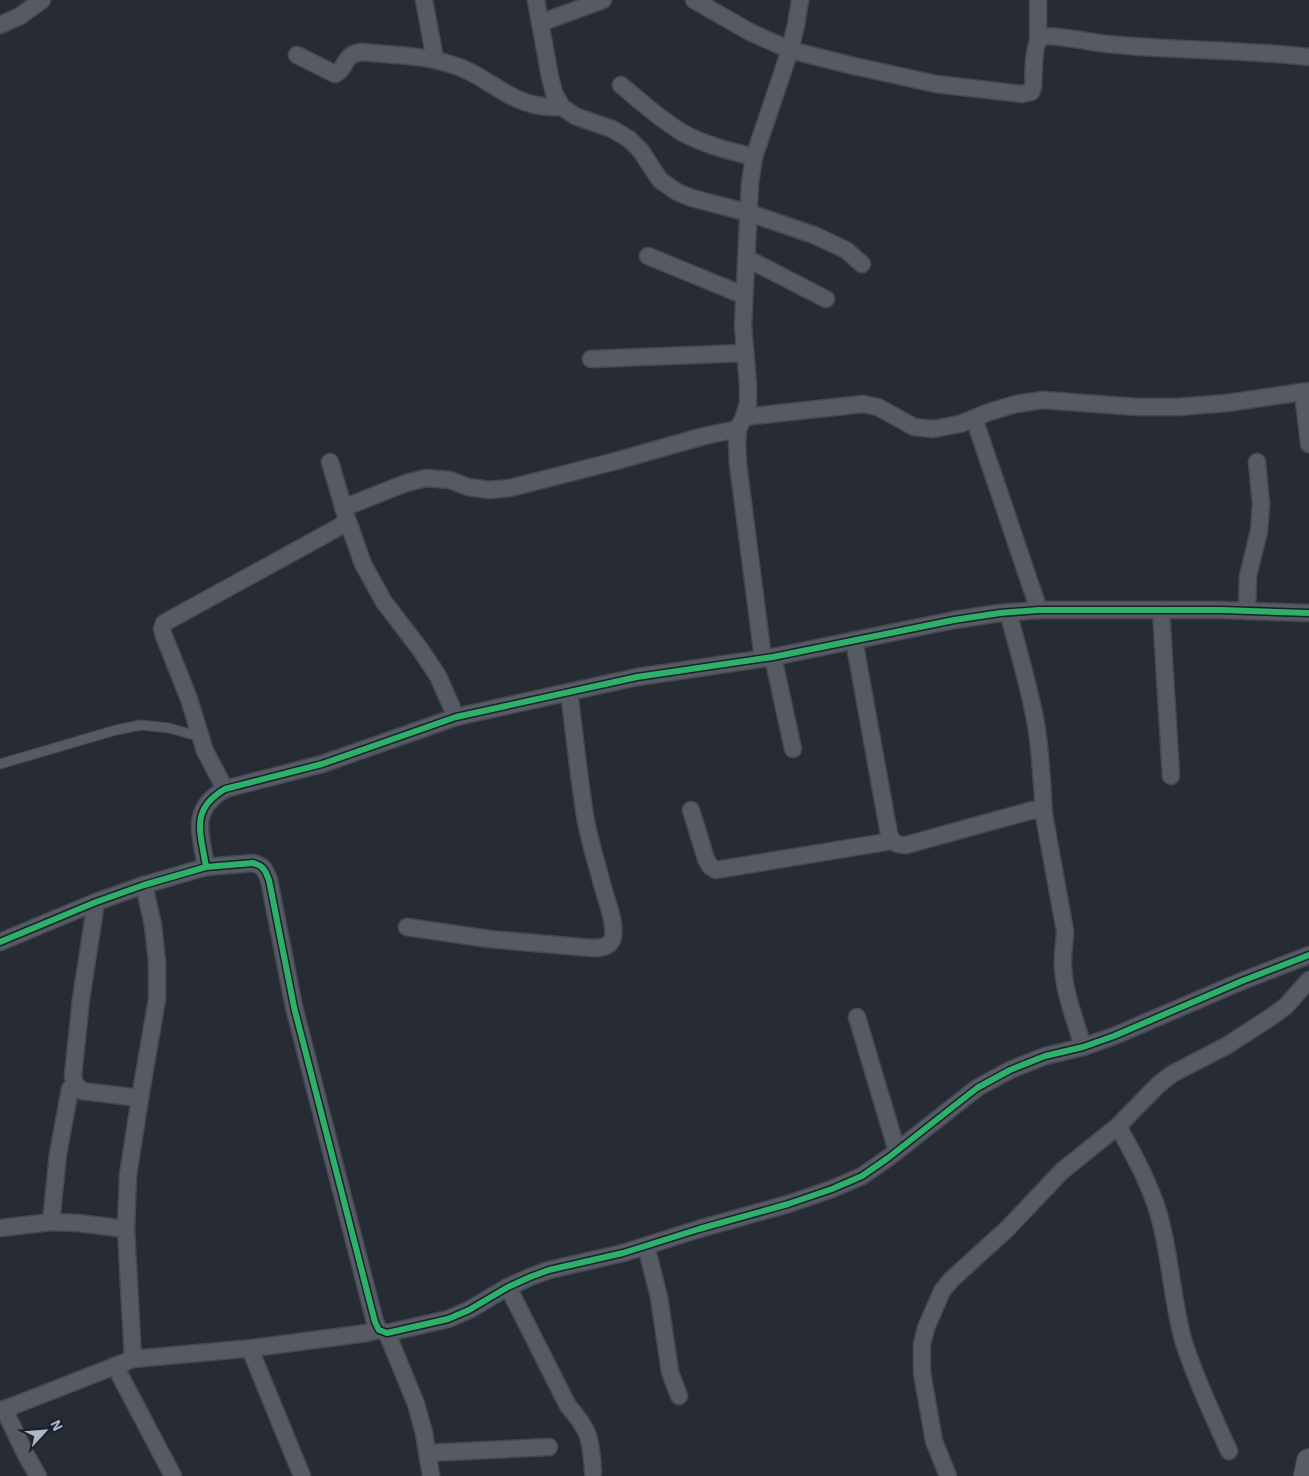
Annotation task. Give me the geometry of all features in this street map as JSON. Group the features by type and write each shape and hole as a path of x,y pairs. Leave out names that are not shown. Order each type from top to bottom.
{"main road":[{"path":"1306,1476 1309,1461"}],"street":[{"path":"0,25 20,16 42,0"},
{"path":"424,0 435,59"},
{"path":"536,0 550,77 554,93 562,107 575,116 612,129 630,139 641,151 660,180 677,192 692,198 749,213 814,235 846,250 862,264"},
{"path":"540,23 604,0"},
{"path":"694,0 750,32 790,50 936,84 1022,94 1031,92 1033,87 1035,49 1038,41 1038,0"},
{"path":"793,749 768,657 738,464 737,443 748,403 742,326 750,183 754,157 790,50 800,0"},
{"path":"1038,41 1042,37 1050,36 1086,42 1149,48 1271,52 1309,57"},
{"path":"297,55 334,74 340,71 349,56 354,53 361,52 435,59 458,66 480,76 526,103 545,108 562,107"},
{"path":"621,86 684,134 718,148 754,157"},
{"path":"648,256 743,295"},
{"path":"746,258 826,299"},
{"path":"591,359 744,353"},
{"path":"225,789 206,751 189,699 164,636 162,629 164,623 346,515 406,483 426,478 450,480 468,487 489,490 510,488 616,461 704,436 741,423 862,404 878,407 914,427 933,429 960,424 1016,404 1043,400 1137,407 1177,407 1227,403 1306,392 1309,444"},
{"path":"974,418 1039,610"},
{"path":"330,462 363,564 401,626 420,649 438,676 456,717"},
{"path":"1247,610 1248,576 1259,531 1261,504 1257,462"},
{"path":"206,867 200,825 201,813 213,796 225,789 322,764 456,717 637,677 768,657 954,620 1008,612 1039,610 1247,610 1309,613"},
{"path":"1161,610 1171,776"},
{"path":"1008,612 1026,675 1036,725 1044,815 1065,931 1062,968 1083,1047"},
{"path":"854,640 889,834 892,841 897,845 906,845 1033,810 1039,811 1044,815"},
{"path":"407,927 488,939 592,948 602,948 608,945 612,939 613,927 584,811 569,692"},
{"path":"691,810 706,858 710,866 716,870 892,841"},
{"path":"0,942 96,902 144,885 206,867 253,863 261,865 266,871 294,1007 375,1322 383,1332 416,1404 424,1433 432,1476"},
{"path":"133,1359 126,1229 128,1175 157,999 153,925 144,885"},
{"path":"96,902 86,959 73,1076 75,1084 82,1091 140,1098"},
{"path":"38,1476 2,1410 133,1359 250,1349 383,1332 448,1318 470,1310 508,1287 549,1270 622,1253 788,1204 832,1189 862,1176 970,1094 1010,1070 1045,1056 1083,1047 1114,1036 1242,981 1309,955"},
{"path":"948,1476 934,1441 922,1373 922,1344 926,1328 942,1291 951,1280 1008,1228 1062,1171 1118,1126 1158,1085 1172,1074 1226,1046 1272,1018 1286,1006 1309,980"},
{"path":"857,1016 897,1151"},
{"path":"51,1222 60,1145 70,1090 75,1084"},
{"path":"1118,1126 1147,1182 1154,1201 1162,1225 1169,1258 1173,1295 1184,1342 1198,1383 1229,1452"},
{"path":"0,1228 51,1222 78,1223 126,1229"},
{"path":"646,1246 659,1297 670,1372 679,1396"},
{"path":"508,1287 568,1406 588,1433 592,1450 593,1472"},
{"path":"250,1349 302,1476"},
{"path":"115,1366 173,1476"},
{"path":"427,1453 549,1447"}],"lane":[{"path":"0,764 116,730 141,725 169,728 201,737"}],"cycle path":[{"path":"0,942 96,902 144,885 206,867 200,833 202,814 206,805 225,789 322,764 456,717 637,677 773,657 954,620 1000,613 1039,610 1221,610 1309,613"},
{"path":"206,867 253,863 264,869 269,880 294,1007 375,1322 379,1330 387,1333 448,1319 469,1310 508,1287 549,1270 623,1253 832,1189 862,1176 888,1158 977,1088 1010,1070 1045,1056 1083,1047 1114,1036 1242,981 1309,955"}]}
